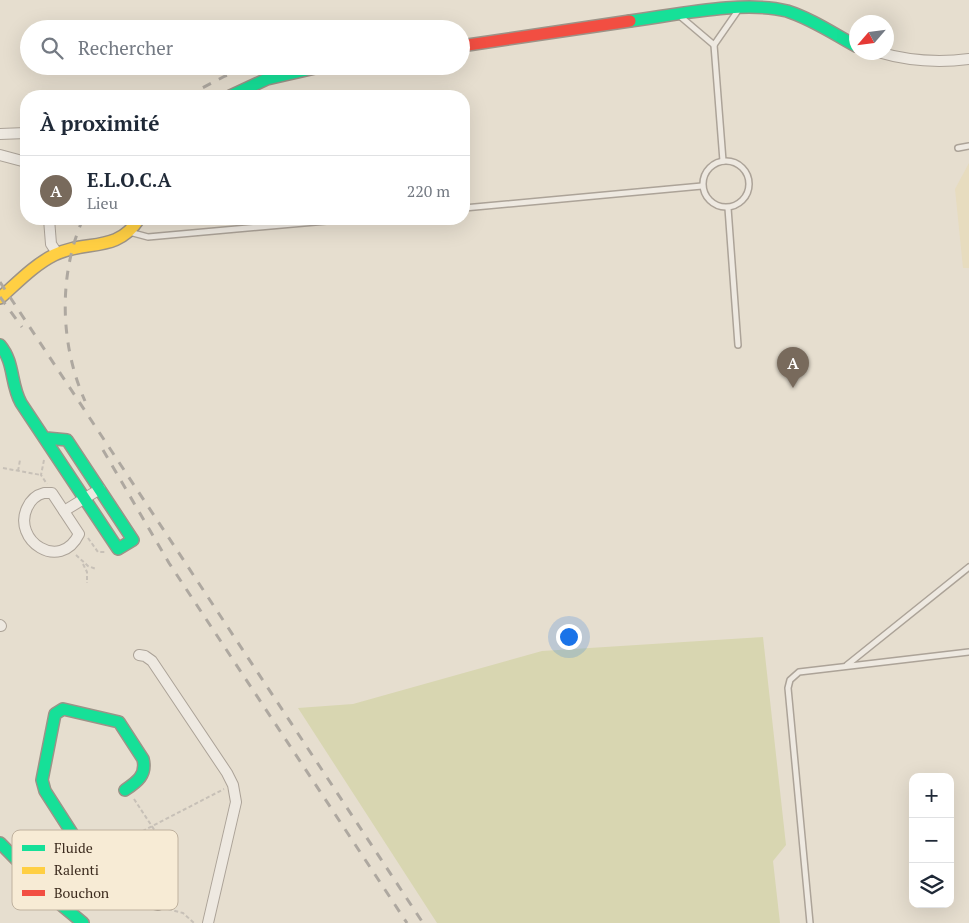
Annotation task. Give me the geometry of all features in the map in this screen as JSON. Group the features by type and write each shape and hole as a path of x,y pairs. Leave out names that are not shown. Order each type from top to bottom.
{"street":[{"path":"470,45 728,6 779,9 802,18 849,42"},
{"path":"894,57 925,62 969,59"},
{"path":"243,90 267,79 285,75"},
{"path":"0,134 20,134"},
{"path":"0,155 20,160"},
{"path":"49,225 51,244 57,253"},
{"path":"0,298 57,253 114,242 131,232 135,225"},
{"path":"0,345 11,360 17,395 46,438 51,450 118,549 133,540 67,440 46,438"},
{"path":"64,511 100,489"},
{"path":"52,493 64,511 79,534 70,547 58,552 47,551 37,546 30,538 23,518 31,501 38,495 52,493"},
{"path":"139,654 146,656 152,661 227,773 233,785 236,802 208,923"},
{"path":"70,830 45,791 42,780 55,714 63,709 119,722 145,765 145,771 142,776 125,790"},
{"path":"0,843 12,855"},
{"path":"69,910 83,923"}],"lane":[{"path":"724,161 714,45 740,6"},
{"path":"678,14 714,45"},
{"path":"958,148 969,146"},
{"path":"724,161 737,163 742,167 749,179 748,192 745,198 728,208 714,204 704,193 702,186 704,174 708,169 712,165 724,161"},
{"path":"470,207 702,186"},
{"path":"728,208 738,345"},
{"path":"131,232 148,237 282,225"},
{"path":"845,667 969,567"},
{"path":"810,923 788,688 790,680 799,672 969,652"}],"path":[{"path":"18,471 20,460"},
{"path":"4,468 41,475"},
{"path":"79,534 84,531 98,552 110,552 118,549"},
{"path":"70,547 82,562 86,572 87,583"},
{"path":"82,562 96,569"},
{"path":"144,830 233,785"},
{"path":"125,790 136,802 154,830"},
{"path":"170,910 183,913 194,923"}],"shaded area":[{"path":"969,163 969,268 963,268 955,189"},
{"path":"763,637 786,845 773,861 780,923 437,923 298,708 353,704 542,651"}],"railway":[{"path":"198,90 228,75"},
{"path":"81,225 69,263 65,310 71,357 85,401"},
{"path":"0,282 423,923"},
{"path":"0,297 22,327"},
{"path":"103,450 169,563 407,923"}],"traffic: fast":[{"path":"630,21 730,8 770,8 787,11 805,18 849,42"},
{"path":"243,90 267,79 285,75"},
{"path":"0,345 8,359 15,388 21,403 118,549 133,540 67,440 46,438"},
{"path":"70,830 45,791 42,780 55,714 63,709 119,722 143,759 144,765 140,778 125,790"},
{"path":"0,843 12,855"},
{"path":"67,910 83,923"}],"traffic: slow":[{"path":"0,298 26,275 54,255 66,250 110,242 121,237 134,225"}],"traffic: jam":[{"path":"470,45 630,21"}],"place":[{"name":"E.L.O.C.A","path":"793,388"}]}
